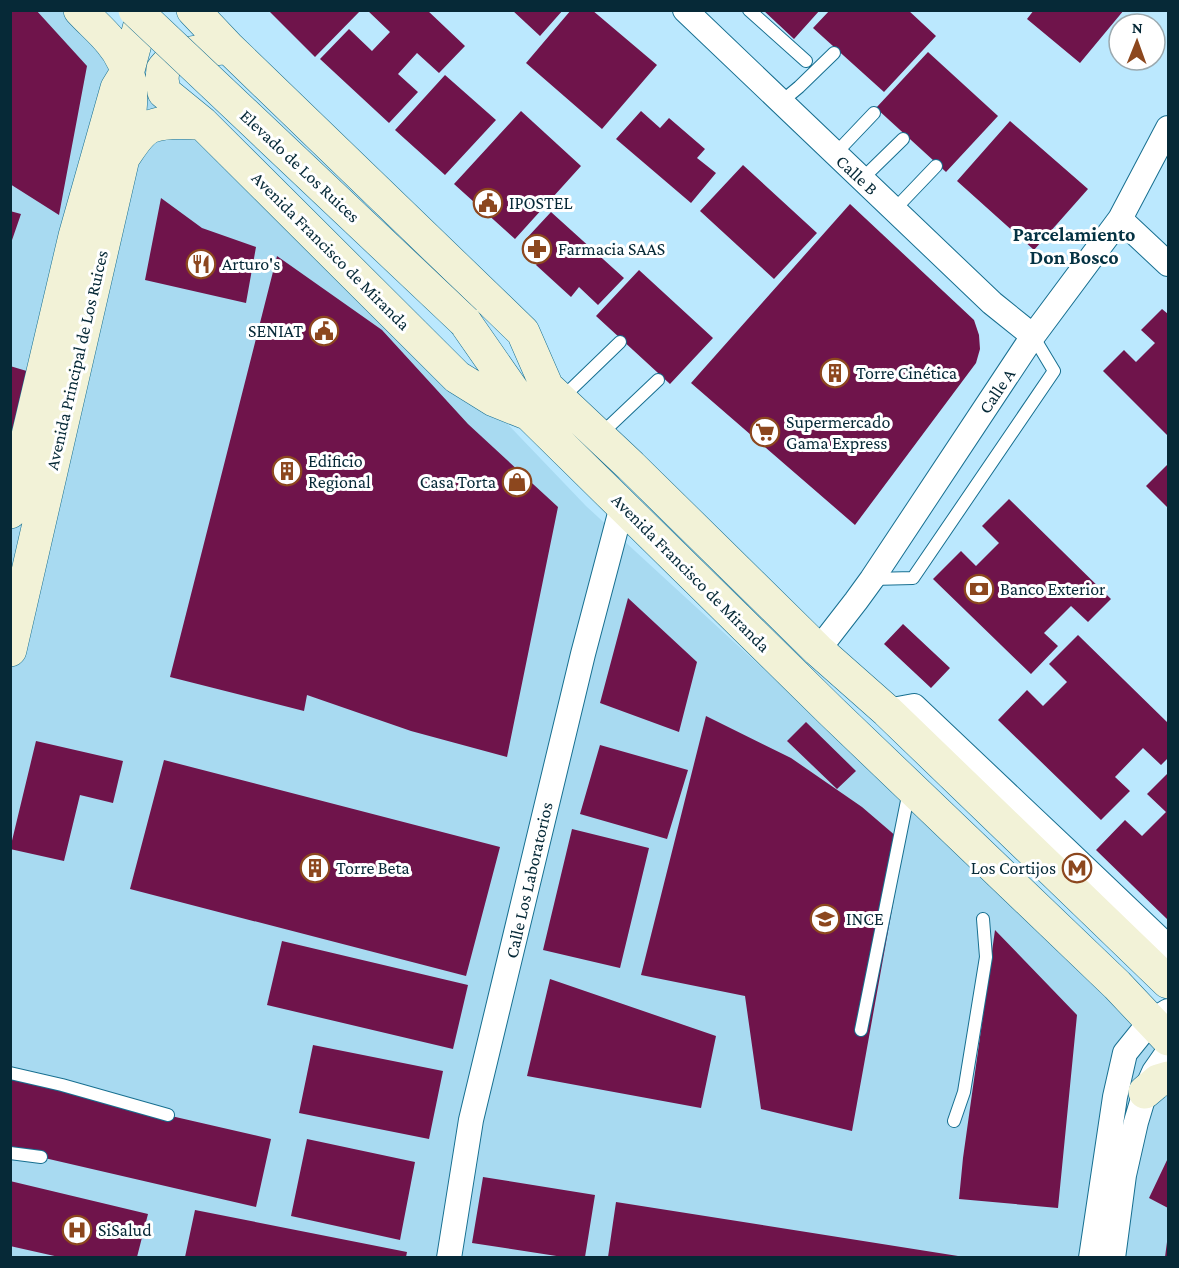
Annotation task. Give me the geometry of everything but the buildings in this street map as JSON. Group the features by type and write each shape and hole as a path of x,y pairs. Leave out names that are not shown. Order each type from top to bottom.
{"main road":[{"path":"80,10 110,40 120,54 135,56 155,37 181,34 228,47"},
{"name":"Elevado de Los Ruices","path":"135,10 465,322 553,394"},
{"name":"Avenida Principal de Los Ruices","path":"10,650 123,158 135,56 144,10"},
{"name":"Avenida Francisco de Miranda","path":"193,10 228,47 523,332 553,394 818,650 900,708 1025,844 1168,982"},
{"name":"Avenida Francisco de Miranda","path":"228,47 178,55 163,69 164,92 202,123 458,376 494,400 529,414 910,787 1117,985 1162,1024"},
{"name":"Avenida Principal de Los Ruices","path":"10,512 75,236 117,88 135,56"},
{"path":"123,158 142,133 153,125 202,123"},
{"name":"Elevado de Los Ruices","path":"465,322 529,414"}],"street":[{"name":"Calle B","path":"688,12 992,303 1033,336"},
{"name":"Calle A","path":"818,650 872,579 1033,336 1120,219 1168,128"},
{"path":"1120,219 1168,264"},
{"name":"Calle Los Laboratorios","path":"449,1257 471,1120 580,665 622,506"},
{"name":"Avenida Francisco de Miranda","path":"900,708 1063,847 1166,948"},
{"path":"1025,844 1063,847"},
{"path":"1091,1257 1125,1053 1162,1024"},
{"path":"1113,1257 1124,1175 1136,1122 1157,1085 1154,1072 1168,1052"}],"lane":[{"path":"749,10 806,61"},
{"path":"781,102 834,53"},
{"path":"835,154 873,113"},
{"path":"862,179 903,139"},
{"path":"894,210 936,166"},
{"path":"872,579 913,578 1054,371 1033,336"},
{"path":"553,394 620,342"},
{"path":"599,436 658,380"},
{"path":"861,1030 910,787"},
{"path":"954,1121 964,1092 986,957 982,919"},
{"path":"10,1074 62,1085 168,1115"},
{"path":"10,1153 41,1157"}],"shaded area":[{"path":"10,11 69,11 348,257 586,506 967,856 1168,1049 1168,1257 11,1257"}],"place":[{"name":"IPOSTEL","path":"488,203"},
{"name":"Farmacia SAAS","path":"537,249"},
{"name":"Arturo's","path":"201,264"},
{"name":"SENIAT","path":"324,331"},
{"name":"Torre Cinética","path":"835,373"},
{"name":"Supermercado Gama Express","path":"765,432"},
{"name":"Edificio Regional","path":"287,471"},
{"name":"Casa Torta","path":"517,482"},
{"name":"Banco Exterior","path":"979,589"},
{"name":"Torre Beta","path":"315,868"},
{"name":"Los Cortijos","path":"1077,868"},
{"name":"INCE","path":"825,919"},
{"name":"SiSalud","path":"77,1230"}],"district":[{"name":"Parcelamiento Don Bosco","path":"1074,246"}]}
